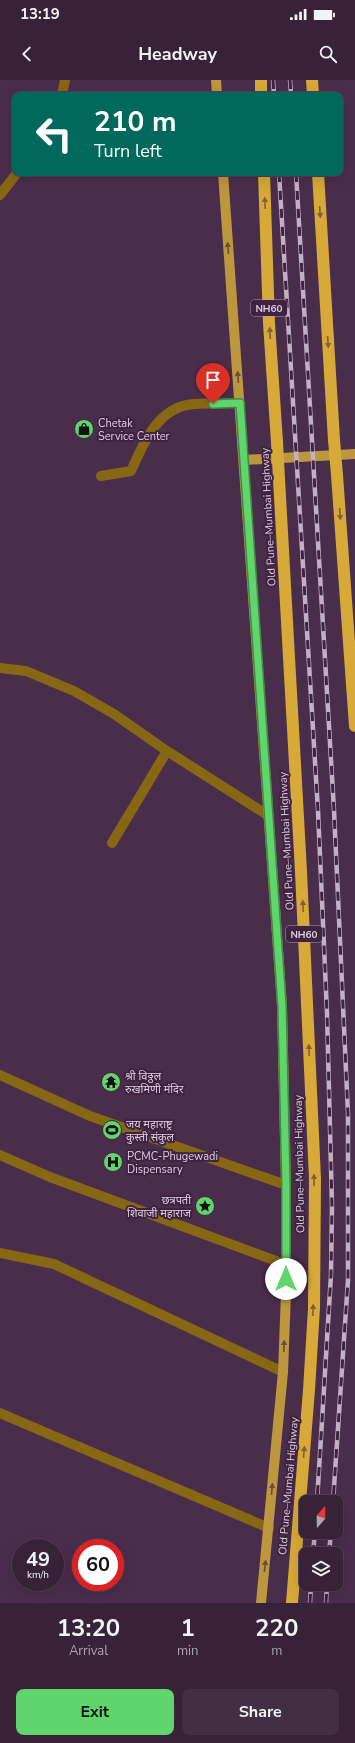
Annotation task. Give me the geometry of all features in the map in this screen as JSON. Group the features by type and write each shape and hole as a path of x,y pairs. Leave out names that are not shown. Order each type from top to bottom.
{"highway":[{"path":"261,80 261,92"},
{"path":"312,80 313,92"},
{"name":"Old Pune–Mumbai Highway","path":"264,176 270,323 301,863 315,1179 314,1308 292,1603"},
{"path":"318,176 334,440 355,726"}],"main road":[{"path":"216,80 218,92"},
{"name":"Old Pune–Mumbai Highway","path":"223,176 282,1006 286,1185 284,1372 261,1603"},
{"path":"244,460 355,454"}],"street":[{"path":"63,92 65,80"},
{"path":"0,195 15,176"},
{"path":"101,476 131,470 146,437 167,414 187,405 240,403"},
{"path":"0,668 26,671 74,691 114,714 167,751 268,816"},
{"path":"112,843 167,751"},
{"path":"0,1076 90,1116 286,1185"},
{"path":"0,1155 58,1180 286,1265"},
{"path":"0,1253 54,1264 284,1372"},
{"path":"0,1413 268,1528"}],"railway":[{"path":"273,80 274,92"},
{"path":"290,80 291,92"},
{"path":"279,176 318,811 327,1013 332,1206 331,1275 317,1495"},
{"path":"296,176 334,810 348,1114 348,1280 333,1495"},
{"path":"314,1539 314,1547"},
{"path":"330,1539 330,1547"},
{"path":"310,1603 311,1591"},
{"path":"326,1603 327,1591"}],"place":[{"name":"Chetak Service Center","path":"84,429"},
{"name":"श्री विठ्ठल रुखमिणी मंदिर","path":"111,1082"},
{"name":"जय महाराष्ट्र कुस्ती संकुल","path":"112,1130"},
{"name":"PCMC-Phugewadi Dispensary","path":"113,1162"},
{"name":"छत्रपती शिवाजी महाराज","path":"205,1206"}],"route":[{"path":"213,404 240,403 282,1006 286,1185 286,1279"}]}
